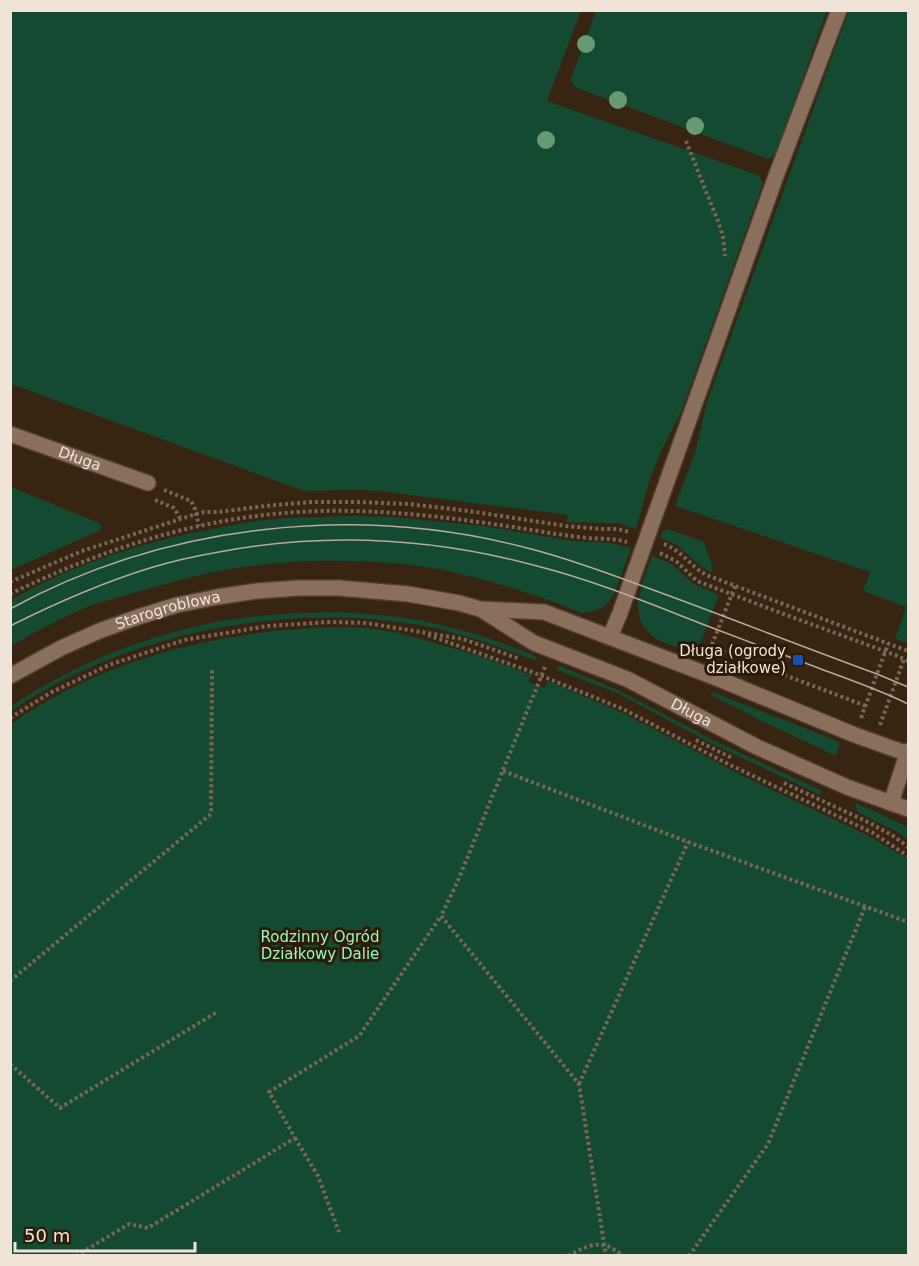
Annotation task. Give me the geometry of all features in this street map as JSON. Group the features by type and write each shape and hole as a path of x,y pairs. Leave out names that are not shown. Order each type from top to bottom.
{"street":[{"path":"610,637 776,176 839,10"},
{"name":"Długa","path":"10,434 148,483"},
{"name":"Długa","path":"339,588 408,594 480,609 544,612 719,679 855,735 908,753"},
{"name":"Starogroblowa","path":"10,676 61,648 99,631 177,605 257,591 339,588"},
{"name":"Długa","path":"480,609 534,643 627,679 757,747 847,787 909,809"},
{"path":"891,803 908,753"}],"path":[{"path":"686,141 719,224 723,236 725,258"},
{"path":"148,483 191,501 199,526"},
{"path":"10,582 82,551 196,514 311,502 409,504 566,526 618,529 636,534"},
{"path":"10,594 67,567 158,536 199,526 283,513 387,512 448,518 565,535 616,538 633,543"},
{"path":"656,542 672,547 700,572 909,651"},
{"path":"653,550 676,561 697,581 909,661"},
{"path":"735,586 711,647 866,706"},
{"path":"10,718 50,693 110,665 184,640 267,626 331,622 366,623 463,639 526,661"},
{"path":"422,632 532,672 623,709 726,763 873,833 909,856"},
{"path":"535,665 545,668"},
{"path":"10,981 211,814 212,669"},
{"path":"339,1232 318,1176 269,1092 359,1036 441,916 457,883 538,685"},
{"path":"695,739 733,759"},
{"path":"503,771 688,842 909,922"},
{"path":"781,781 870,823 909,847"},
{"path":"579,1084 688,842"},
{"path":"689,1256 768,1144 865,907"},
{"path":"441,916 579,1084 606,1256"},
{"path":"10,1064 60,1108 217,1012"},
{"path":"76,1256 129,1224 148,1228 295,1138"},
{"path":"568,1256 583,1248 604,1244 623,1256"}],"green space":[{"path":"596,10 827,11 775,155 768,159 577,88 572,84 571,79"},
{"path":"849,10 908,11 908,643 895,639 906,607 863,591 870,572 675,506 695,453 707,402"},
{"path":"10,11 581,11 547,101 758,175 763,183 682,410 661,451 650,479 636,529 618,523 566,522 568,515 379,491 304,491 11,384"},
{"path":"11,487 101,524 101,530 11,570"},
{"path":"394,517 482,526 574,541 611,543 631,548 613,597 603,607 587,613 496,583 421,566 348,561 274,563 210,573 104,601 61,619 11,646 11,600 82,566 182,535 233,525 275,519"},
{"path":"668,529 704,542 713,567 712,572 703,568 677,545 660,537 662,532"},
{"path":"652,556 670,563 695,585 719,595 697,651 667,644 650,634 644,627 637,605"},
{"path":"339,612 393,616 446,626 531,654 536,657 537,661 464,636 419,625 367,619 314,618 260,622 207,630 155,643 104,661 56,684 11,711 11,706 85,664 165,634 236,619 280,614"},
{"name":"Rodzinny Ogród Działkowy Dalie","path":"336,627 368,628 399,633 477,655 532,675 529,682 544,688 548,681 625,714 749,779 867,835 908,859 908,1255 11,1255 11,724 86,681 166,652 250,634"},
{"path":"560,666 620,691 713,740 822,791 820,795 710,743 619,694 555,669"},
{"path":"712,692 840,742 836,756 711,695"},
{"path":"856,803 908,827 908,840 896,831 858,812"}],"tram line":[{"path":"10,609 70,580 133,557 198,540 265,530 332,525 399,527 466,535 563,558 684,601 908,687"},
{"path":"10,626 62,601 114,580 158,565 202,555 299,542 339,540 419,544 498,557 581,579 865,685 908,704"}],"place":[{"name":"Długa (ogrody działkowe)","path":"798,660"}]}
